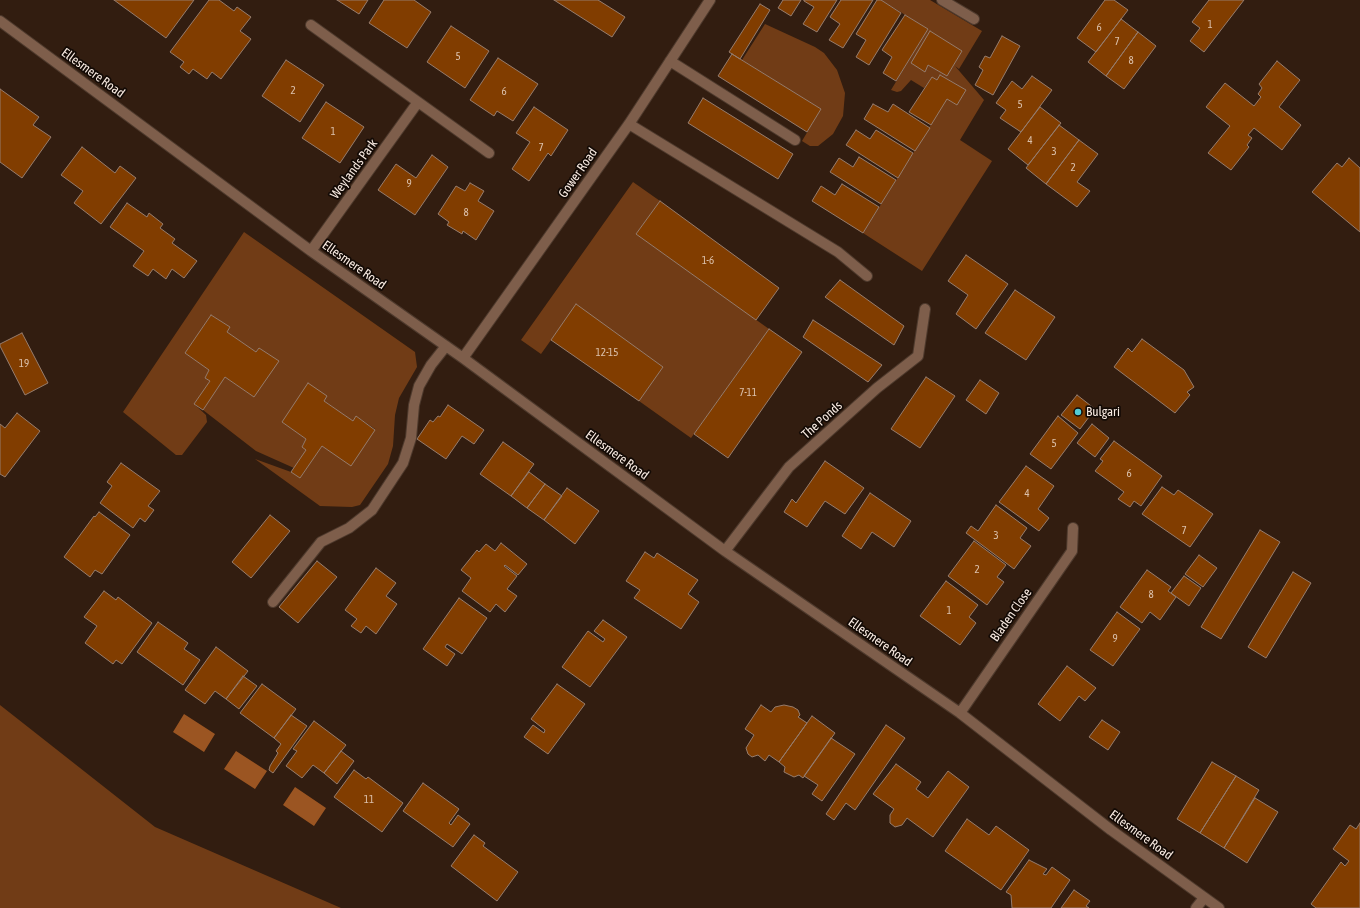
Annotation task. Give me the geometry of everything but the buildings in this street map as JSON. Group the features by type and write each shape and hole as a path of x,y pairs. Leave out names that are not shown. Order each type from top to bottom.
{"street":[{"name":"Gower Road","path":"463,358 629,124 710,0"},
{"path":"942,0 974,19"},
{"name":"Ellesmere Road","path":"0,21 311,251 463,358 725,551 960,713 1111,830 1219,908"},
{"path":"311,25 489,153"},
{"path":"670,61 795,140"},
{"name":"Weylands Park","path":"311,251 418,102"},
{"path":"629,124 838,252 867,276"},
{"name":"The Ponds","path":"725,551 789,467 877,388 918,356 925,309"},
{"path":"273,602 321,542 349,528 372,510 403,463 410,438 414,405 419,386 431,365 446,346"},
{"name":"Bladen Close","path":"960,713 1072,551 1073,528"},
{"path":"1196,908 1204,898"}],"shaded area":[{"path":"881,0 930,0 982,31 959,69 955,66 984,100 960,140 992,161 922,271 863,233 947,99 957,105 966,90 940,75 937,80 932,77 924,88 911,80 901,91 897,92 891,90 928,29","holes":["930,32 962,51 947,76 928,65 925,72"]},
{"path":"765,24 815,47 824,53 837,70 845,93 843,116 833,134 818,146 810,146 802,141 821,109 742,60"},
{"path":"633,182 660,201 636,234 769,329 691,438 639,401 663,367 576,305 541,354 521,340"},
{"path":"244,232 415,352 417,367 399,398 395,415 393,446 388,464 360,505 352,507 320,506 255,459 291,472 300,478 322,446 351,465 375,429 356,416 353,421 324,401 308,384 282,422 306,439 302,446 306,450 294,468 256,451 203,410 225,377 254,397 278,361 259,348 256,352 227,332 230,327 211,315 185,353 209,370 205,378 210,381 194,404 206,415 207,422 182,455 176,455 123,412"},
{"path":"0,705 155,827 341,908 0,908"},
{"path":"184,714 215,734 204,752 173,732"},
{"path":"236,751 267,771 255,789 224,769"},
{"path":"295,787 326,808 314,826 283,805"}],"place":[{"name":"Bulgari","path":"1078,412"}]}
